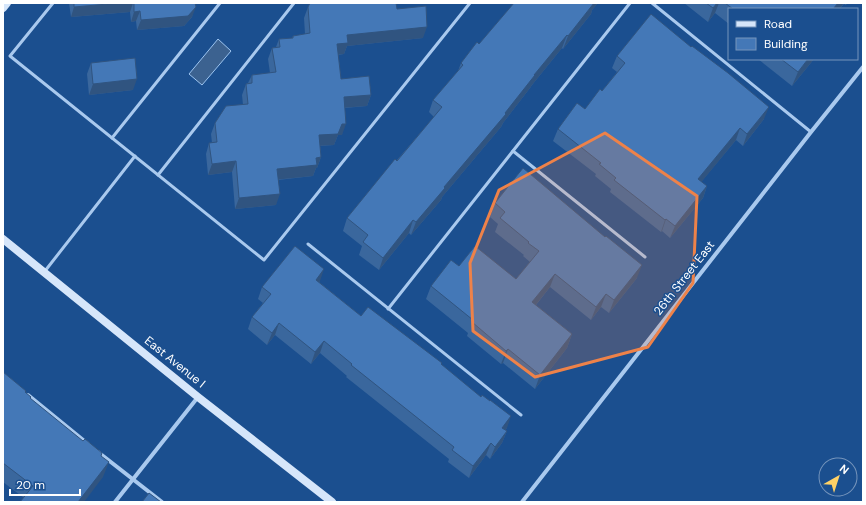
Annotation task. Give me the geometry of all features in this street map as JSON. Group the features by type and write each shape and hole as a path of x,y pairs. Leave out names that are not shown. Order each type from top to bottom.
{"main road":[{"path":"3,8 7,3"},
{"name":"East Avenue I","path":"3,239 198,397 332,502"}],"street":[{"name":"26th Street East","path":"522,502 811,132 863,68"},
{"path":"22,390 89,445"},
{"path":"115,502 198,397"},
{"path":"95,450 162,502"}],"lane":[{"path":"53,3 10,56 264,260 470,3"},
{"path":"112,138 220,3"},
{"path":"158,174 294,3"},
{"path":"388,309 630,3"},
{"path":"652,3 811,132"},
{"path":"513,151 645,257"},
{"path":"44,272 134,156"},
{"path":"308,244 521,414"}],"highlighted area":[{"path":"605,133 697,196 693,283 648,347 535,377 473,331 470,263 499,190"}],"water":[{"path":"218,39 231,51 202,85 189,74"}],"building":[{"path":"74,3 119,3 74,7"},
{"path":"134,3 195,3 196,7 188,16 141,20 140,11 134,12"},
{"path":"310,3 396,3 397,9 426,6 427,27 347,35 348,43 337,44 341,79 369,76 371,95 344,97 346,124 342,124 338,134 319,135 321,157 316,158 317,165 277,169 280,194 239,198 236,161 212,164 209,143 217,142 215,123 226,106 248,104 246,84 252,83 252,75 276,72 272,48 280,47 279,39 293,38 293,36 310,33 308,7"},
{"path":"514,3 594,3 534,75 505,113 506,114 444,187 445,188 416,222 413,220 383,258 363,242 368,235 347,218 395,159 397,161 442,107 433,100 463,65 461,63 477,42 479,44"},
{"path":"706,3 717,3 713,8"},
{"path":"725,3 838,3 834,8 732,8"},
{"path":"651,14 691,47 692,46 728,73 769,107 747,134 740,128 698,179 707,186 675,226 666,219 665,220 614,180 616,178 599,164 601,163 558,129 577,103 585,109 600,89 602,91 625,63 617,56"},
{"path":"135,58 137,79 93,84 91,63"},
{"path":"782,60 807,60 798,72"},
{"path":"523,168 605,237 606,236 642,265 614,300 606,294 596,307 555,274 532,302 572,334 540,375 508,349 506,351 472,322 473,320 431,286 451,260 459,266 475,246 516,279 539,251 500,218 505,212 495,203"},
{"path":"295,246 324,269 316,280 361,316 368,307 442,363 441,364 481,397 482,395 490,400 511,416 502,428 507,431 495,447 491,443 473,466 452,450 454,447 351,365 352,364 324,341 315,352 279,323 272,333 252,317 271,294 262,287"},
{"path":"3,372 26,391 25,392 31,397 30,398 83,441 85,439 102,453 101,456 109,462 78,502 20,502 33,486 3,463"},
{"path":"149,493 161,502 142,502"}]}
